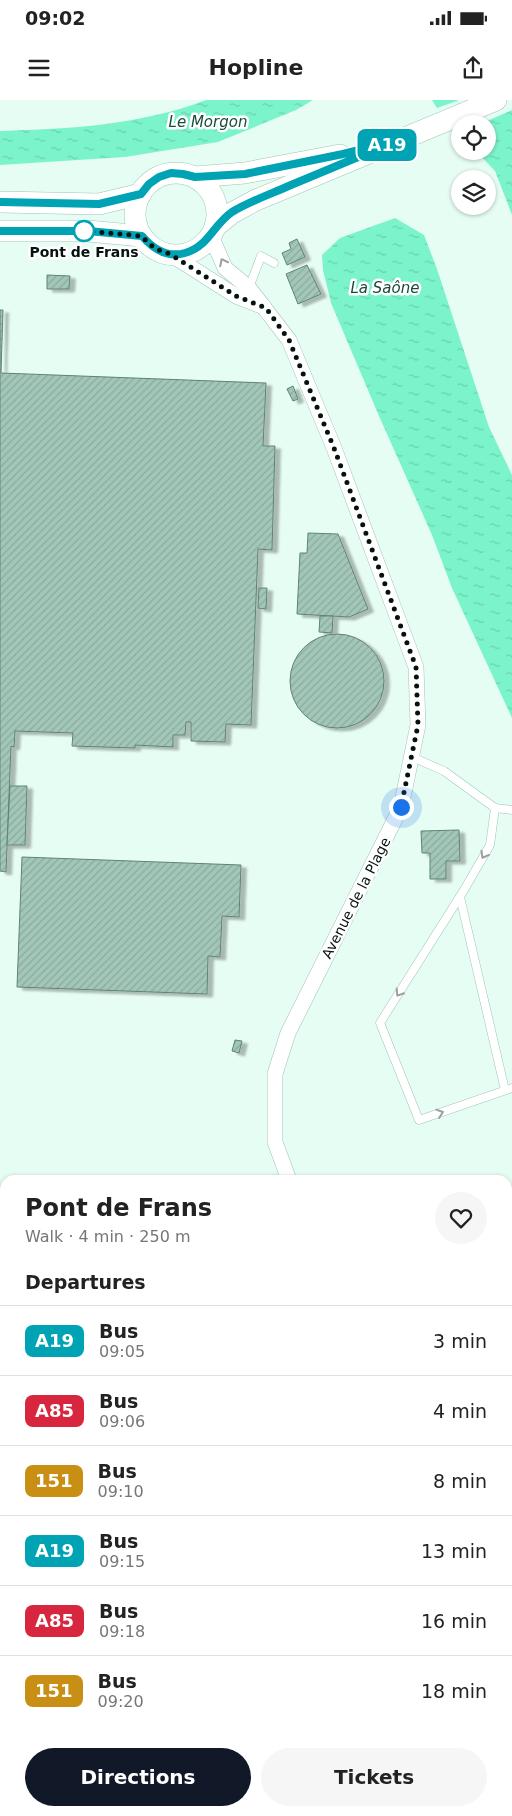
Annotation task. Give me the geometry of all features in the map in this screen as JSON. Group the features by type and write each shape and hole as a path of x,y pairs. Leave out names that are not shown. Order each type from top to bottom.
{"main road":[{"path":"399,140 343,154 245,174 195,177 171,173 159,177 149,184 141,194 135,215 137,226 149,245 159,251 170,254 182,254 193,251 203,245 213,231 232,213 256,200 496,100"},
{"path":"195,177 208,189 216,204 217,216 213,231"},
{"path":"0,202 99,204 141,194"},
{"path":"0,231 88,231 142,236"}],"street":[{"name":"Avenue de la Plage","path":"213,231 225,268 249,288 289,340 334,448 416,667 418,725 401,807 288,1033 278,1066 276,1074 276,1142 287,1175"},
{"path":"170,254 236,296 266,308"}],"lane":[{"path":"249,288 261,256 274,263"},
{"path":"412,757 444,771 495,808 512,810"},
{"path":"460,897 508,1089 419,1120 380,1022 460,897 490,844 495,808"}],"water":[{"name":"Le Morgon","path":"206,100 313,100 296,110 218,142 125,157 0,165 0,131 104,124 156,115"},
{"path":"432,100 512,100 512,215 496,170 485,160 496,160 496,115 463,115 457,101 437,108"},
{"name":"La Saône","path":"395,218 424,235 489,427 512,475 512,718 452,588 432,535 331,303 323,270 322,255 340,238"}],"pier":[{"path":"457,100 512,100 512,110 496,117 496,115 463,115"}],"building":[{"path":"297,239 305,257 287,265 282,253 291,249 289,243"},
{"path":"307,265 321,294 298,304 286,274"},
{"path":"47,275 70,276 69,289 47,289"},
{"path":"0,310 3,310 1,373 266,383 263,446 275,446 272,550 258,549 251,725 226,724 225,742 191,741 191,722 186,722 185,735 173,735 173,747 135,745 135,748 72,746 73,733 15,731 14,747 11,746 6,872 0,871"},
{"path":"293,386 298,399 293,401 287,389"},
{"path":"308,533 338,534 368,609 349,617 297,614 300,553 307,553"},
{"path":"259,588 267,588 266,609 258,608"},
{"path":"320,616 333,616 332,633 319,632"},
{"path":"337,634 355,637 370,648 381,663 384,681 381,699 370,714 355,725 337,728 319,725 304,714 293,699 290,681 293,663 304,648 319,637"},
{"path":"10,786 27,786 25,845 7,845"},
{"path":"459,830 460,861 446,861 446,879 430,879 430,853 422,853 421,831"},
{"path":"22,857 241,865 239,917 222,916 220,957 208,956 207,994 17,987"},
{"path":"235,1040 242,1041 239,1053 232,1051"}],"bus line":[{"name":"A19","path":"0,202 99,204 141,194 149,184 159,177 171,173 195,177 245,174 343,154 399,140 256,200 232,213 215,227 211,236 203,245 193,251 182,254 170,254 159,251 149,245 142,236 88,231 0,231"}],"place":[{"name":"Pont de Frans","path":"84,231"}],"route":[{"path":"84,231 142,236 149,245 159,251 170,254 236,296 266,308 289,340 334,448 416,667 418,725 401,807"}]}
